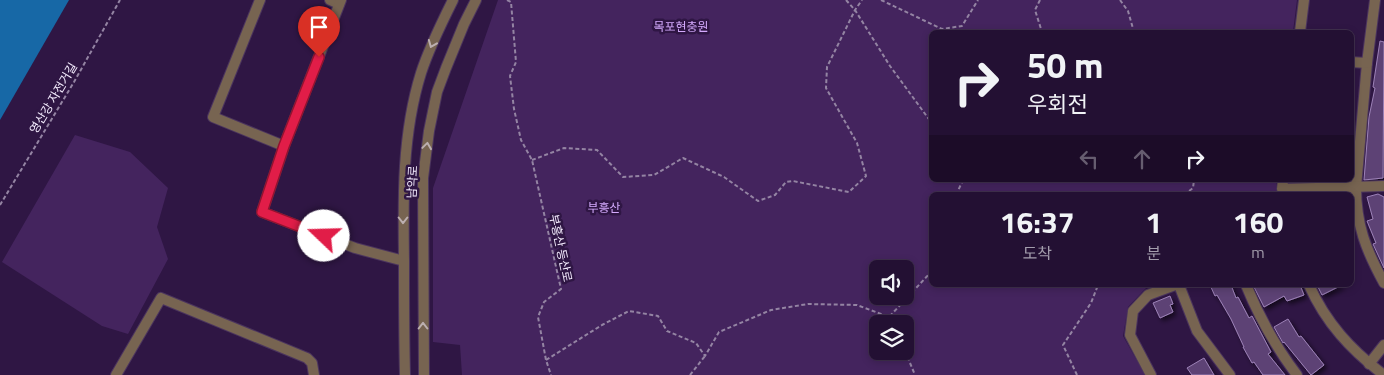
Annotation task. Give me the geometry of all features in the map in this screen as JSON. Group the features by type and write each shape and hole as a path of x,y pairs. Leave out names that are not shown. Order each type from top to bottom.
{"street":[{"path":"260,0 213,117 284,146"},
{"name":"남악로","path":"424,375 423,178 429,131 437,92 464,24 476,0"},
{"path":"1300,30 1304,0"},
{"path":"1375,0 1356,187 1358,219 1364,242 1384,283"},
{"path":"337,1 262,212 355,248 404,262"},
{"name":"남악로","path":"404,375 404,175 408,130 421,72 450,4"},
{"path":"1354,62 1367,64"},
{"path":"1282,188 1384,186"},
{"path":"1151,375 1130,335 1132,311 1148,294 1171,287"},
{"path":"1178,287 1197,331 1230,375"},
{"path":"1247,287 1258,315 1297,375"},
{"path":"1310,287 1326,317 1342,338 1369,364 1384,375"},
{"path":"116,375 161,298 307,358 312,363 314,375"},
{"path":"1369,364 1384,345"}],"path":[{"name":"영산강 자전거길","path":"0,205 74,82 120,0"},
{"name":"부흥산 등산로","path":"507,0 511,2 516,62 510,76 514,109 521,140 532,160 561,289 544,302 538,317 546,360 551,375"},
{"path":"846,0 855,10 890,66 929,119"},
{"path":"532,160 564,148 597,150 623,177 654,175 683,158 724,177 758,200 775,195 786,182 793,181 849,192 866,176 857,143 826,88 827,67 855,10 862,0"},
{"path":"881,0 942,29 962,26 978,0"},
{"path":"1040,0 1034,10 1041,30"},
{"path":"1120,0 1128,11 1133,30"},
{"path":"1188,192 1193,188 1194,182"},
{"path":"890,315 929,274"},
{"path":"1077,375 1063,345 1091,303 1097,287"},
{"path":"690,375 705,356 719,332 771,310 808,304 857,305 883,315"},
{"path":"546,360 602,325 629,311 658,316 667,331 696,344 705,356"},
{"path":"909,360 915,375"}],"green space":[{"name":"부흥산","path":"498,0 1297,0 1293,30 929,30 929,182 1276,182 1277,192 929,192 929,287 1150,287 1146,288 1128,307 1123,336 1145,375 462,375 460,345 433,342 433,188"},
{"path":"75,135 130,152 168,188 157,227 168,259 128,334 102,326 2,262"}],"water":[{"path":"0,0 69,0 0,120"}],"building":[{"path":"1380,41 1384,42 1383,178 1364,180 1369,117 1375,88 1373,87"},
{"path":"1378,194 1384,197 1384,268 1373,244 1376,243 1367,221 1373,219 1367,197"},
{"path":"1211,287 1232,287 1236,298 1238,297 1249,318 1252,316 1271,352 1268,354 1285,375 1263,375 1254,362 1252,363 1231,319 1217,295 1215,296"},
{"path":"1254,287 1301,287 1304,295 1287,301 1284,296 1264,307"},
{"path":"1318,287 1338,287 1322,295"},
{"path":"1170,296 1173,304 1170,305 1173,312 1160,318 1153,303"},
{"path":"1288,319 1299,337 1301,336 1324,365 1311,375 1283,343 1274,327"},
{"path":"1204,358 1214,375 1192,375 1187,368"}],"route":[{"path":"319,57 284,146 262,212 324,236"}],"park label":[{"name":"목포현충원","path":"681,26"}]}
